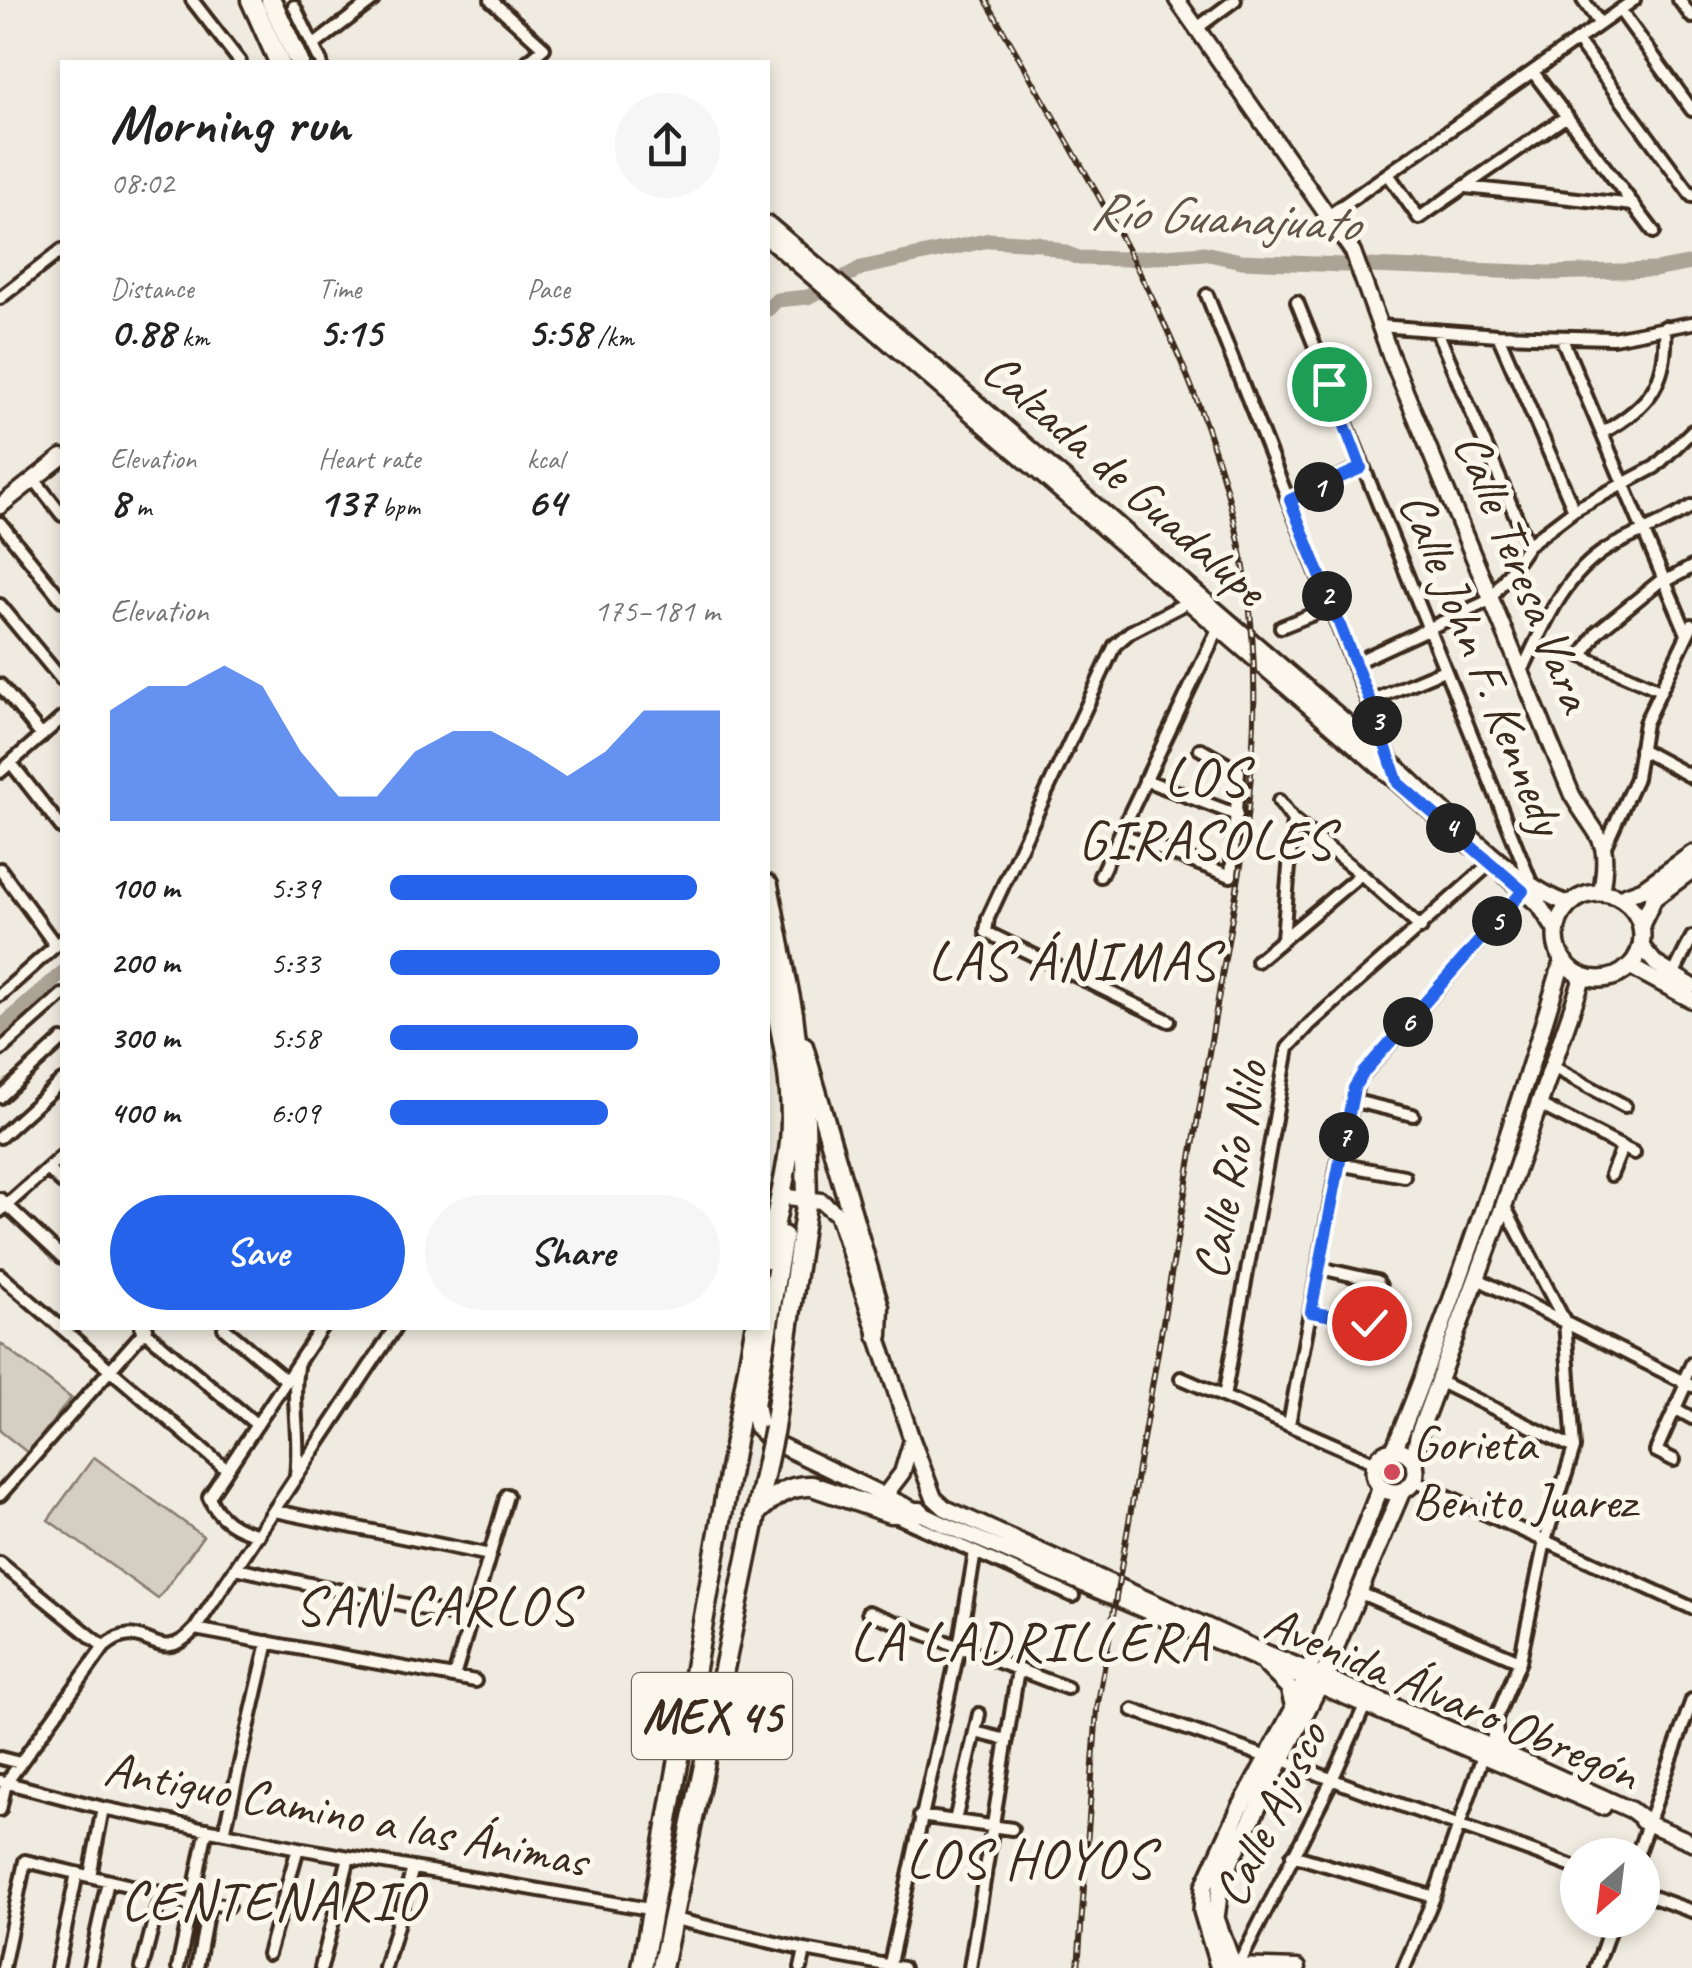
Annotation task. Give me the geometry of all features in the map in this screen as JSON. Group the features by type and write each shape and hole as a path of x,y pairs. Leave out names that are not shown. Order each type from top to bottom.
{"highway":[{"path":"251,0 279,60"},
{"path":"271,0 298,60"},
{"name":"MEX 45","path":"662,1968 772,1440 807,1198 805,1120 793,1014 770,895"},
{"path":"770,980 790,1099 790,1142 770,1246"},
{"path":"793,1014 826,1115 878,1307 878,1335"},
{"path":"770,1310 784,1226 778,1196"},
{"name":"MEX 45","path":"642,1968 755,1330"},
{"path":"767,1330 754,1406 758,1425 772,1440"},
{"path":"755,1514 780,1493 800,1486 920,1512"}],"main road":[{"path":"1619,898 1643,888 1692,854"},
{"path":"1642,924 1629,904 1619,898 1601,892 1590,894 1570,904 1560,916 1556,946 1563,960 1583,977 1608,979 1630,967 1642,946 1642,924 1654,898 1692,870"},
{"path":"1394,1450 1440,1338 1487,1203 1563,960"},
{"path":"1231,1967 1202,1911 1204,1886 1360,1593 1408,1486 1416,1442 1583,977"},
{"path":"1408,1486 1390,1492 1381,1486 1374,1476 1376,1463 1383,1454 1394,1450 1413,1460"},
{"path":"1275,1758 1294,1708 1315,1678 1381,1486"},
{"path":"1265,1664 1290,1688 1294,1708"}],"street":[{"path":"192,0 238,60"},
{"path":"313,46 374,0"},
{"path":"490,0 544,48 529,60"},
{"name":"Calle Teresa Vara","path":"1178,0 1353,252 1490,600 1572,795 1605,846"},
{"path":"1197,28 1235,0"},
{"path":"1583,0 1600,24"},
{"path":"1328,216 1634,0"},
{"path":"1679,0 1692,17"},
{"path":"280,21 297,3 320,60"},
{"path":"1620,10 1692,110"},
{"path":"1577,40 1692,196"},
{"path":"1533,72 1654,232"},
{"path":"1388,174 1419,218 1567,116"},
{"path":"1466,186 1634,205"},
{"name":"Calzada de Guadalupe","path":"770,226 808,266 1193,599 1392,762 1527,888 1556,931"},
{"name":"Calzada de Guadalupe","path":"770,239 808,266"},
{"path":"0,298 60,252"},
{"path":"1207,295 1370,701 1398,783"},
{"name":"Calle John F. Kennedy","path":"1297,302 1527,888"},
{"path":"1380,326 1562,339 1613,338 1692,323"},
{"path":"1604,432 1637,412 1655,389 1666,348 1665,327"},
{"path":"1437,331 1528,544"},
{"path":"1498,336 1574,510"},
{"path":"1562,339 1689,630 1640,737 1636,778 1605,846 1601,892"},
{"path":"1354,663 1490,600 1528,544 1574,510 1656,467 1692,431"},
{"path":"0,506 60,459"},
{"path":"1290,500 1361,468"},
{"path":"34,479 60,512"},
{"path":"1522,670 1556,602 1599,554 1692,506"},
{"path":"0,523 60,598"},
{"path":"1660,690 1582,656 1597,632 1665,580 1692,567"},
{"path":"1169,1021 986,932 996,900 1115,645 1130,632 1193,599"},
{"name":"Calzada de Guadalupe","path":"1193,599 1218,628 1491,863 1527,888 1570,904"},
{"path":"0,604 60,678"},
{"path":"1281,627 1331,607"},
{"path":"1100,876 1218,628"},
{"path":"1370,701 1444,670"},
{"path":"0,685 42,736"},
{"path":"0,772 60,722"},
{"path":"1120,834 1231,876 1240,770 1200,749"},
{"path":"1640,749 1692,776"},
{"path":"12,762 60,825"},
{"path":"1145,780 1237,816"},
{"path":"1280,801 1293,820 1421,928"},
{"path":"1283,938 1293,820"},
{"name":"Calle Río Nilo","path":"1224,1397 1285,1054 1310,1024 1491,863"},
{"path":"0,869 59,943 0,994"},
{"path":"1257,960 1361,874"},
{"path":"1289,1424 1351,1100 1363,1073 1527,888"},
{"path":"1674,975 1692,937"},
{"path":"1642,946 1650,958 1692,986"},
{"path":"1630,967 1692,1000"},
{"path":"0,1050 60,997"},
{"path":"0,1097 60,1042"},
{"path":"1551,1066 1625,1106"},
{"path":"0,1137 60,1083"},
{"path":"1351,1100 1413,1116"},
{"path":"1538,1104 1628,1150 1611,1176"},
{"path":"60,1158 2,1205 60,1255"},
{"path":"1338,1164 1404,1176"},
{"path":"48,1169 60,1180"},
{"path":"778,1196 827,1203 837,1214 941,1522"},
{"path":"1404,1968 1434,1897 1494,1721 1520,1661 1545,1541 1574,1448 1564,1322 1504,1205"},
{"path":"1311,1312 1369,1323 1380,1286 1377,1280 1320,1268"},
{"path":"0,1275 60,1328"},
{"path":"1476,1278 1687,1384"},
{"path":"62,1330 227,1470"},
{"path":"0,1495 143,1330"},
{"path":"145,1330 257,1425"},
{"path":"226,1330 286,1380"},
{"path":"258,1535 222,1518 209,1496 316,1330"},
{"path":"0,1810 3,1782 104,1647 116,1637 132,1633 166,1648 175,1646 196,1629 394,1330"},
{"path":"296,1480 300,1444 294,1386 298,1362"},
{"path":"1674,1460 1656,1452 1687,1384 1692,1363"},
{"path":"1181,1378 1376,1463"},
{"path":"1438,1381 1574,1448"},
{"path":"1676,1409 1692,1418"},
{"path":"772,1440 888,1504 1119,1593"},
{"path":"888,1504 912,1440"},
{"path":"1408,1486 1545,1541 1692,1608"},
{"path":"454,1677 508,1496"},
{"path":"275,1511 490,1555"},
{"path":"920,1512 941,1522 976,1552 1074,1596"},
{"path":"889,1967 976,1552"},
{"path":"0,1563 104,1647"},
{"path":"236,1568 471,1619"},
{"name":"Avenida Álvaro Obregón","path":"1119,1593 1265,1664 1315,1678"},
{"name":"Avenida Álvaro Obregón","path":"1119,1593 1485,1751 1626,1817 1692,1842"},
{"path":"1360,1593 1520,1661"},
{"path":"868,1612 1067,1688"},
{"path":"196,1629 475,1681"},
{"path":"224,1833 268,1642"},
{"path":"970,1968 1018,1670"},
{"path":"1643,1838 1692,1700"},
{"name":"Calle Ajusco","path":"1231,1967 1332,1780 1368,1701"},
{"path":"1133,1710 1560,1862"},
{"path":"955,1821 979,1714"},
{"path":"1494,1721 1495,1736 1508,1754"},
{"path":"975,1732 1008,1740"},
{"name":"Avenida Álvaro Obregón","path":"1485,1751 1508,1754 1631,1810 1648,1823"},
{"path":"0,1758 20,1763"},
{"name":"Antiguo Camino a las Ánimas","path":"3,1782 104,1808 298,1848 653,1909 671,1919 903,1968"},
{"path":"90,1876 104,1808"},
{"path":"920,1816 1012,1829"},
{"path":"178,1968 208,1830"},
{"path":"268,1954 298,1848"},
{"path":"1292,1855 1434,1897"},
{"path":"321,1968 348,1856"},
{"path":"3,1968 24,1861 161,1893 191,1906"},
{"path":"386,1968 413,1868"},
{"path":"57,1968 77,1873"},
{"path":"89,1968 108,1881"},
{"path":"142,1968 161,1893"},
{"path":"1660,1899 1692,1911"},
{"path":"197,1968 209,1903 228,1906"},
{"path":"1596,1968 1607,1938"},
{"path":"801,1968 804,1950"},
{"path":"1231,1967 1298,1968"}],"shaded area":[{"path":"0,1343 71,1398 28,1453 0,1431"},
{"path":"94,1457 203,1536 158,1599 48,1520"}],"waterway":[{"name":"Río Guanajuato","path":"770,307 777,300 808,297 861,268 989,240 1038,243 1079,258 1204,253 1241,261 1549,273 1655,270 1692,263"},
{"name":"Río Guanajuato","path":"0,1028 60,975"}],"railway":[{"path":"986,0 1107,211 1178,355 1208,430 1231,507 1247,587 1253,655 1252,757 1242,859 1097,1709 1078,1968"}],"place":[{"name":"Gorieta Benito Juarez","path":"1392,1472"}],"district":[{"name":"LOS GIRASOLES","path":"1206,808"},
{"name":"LAS ÁNIMAS","path":"1073,961"},
{"name":"SAN CARLOS","path":"436,1606"},
{"name":"LA LADRILLERA","path":"1030,1642"},
{"name":"LOS HOYOS","path":"1030,1859"},
{"name":"CENTENARIO","path":"273,1901"}],"route":[{"path":"1329,384 1361,468 1290,500 1370,701 1398,783 1523,891 1354,1088 1311,1312 1369,1323"}]}
